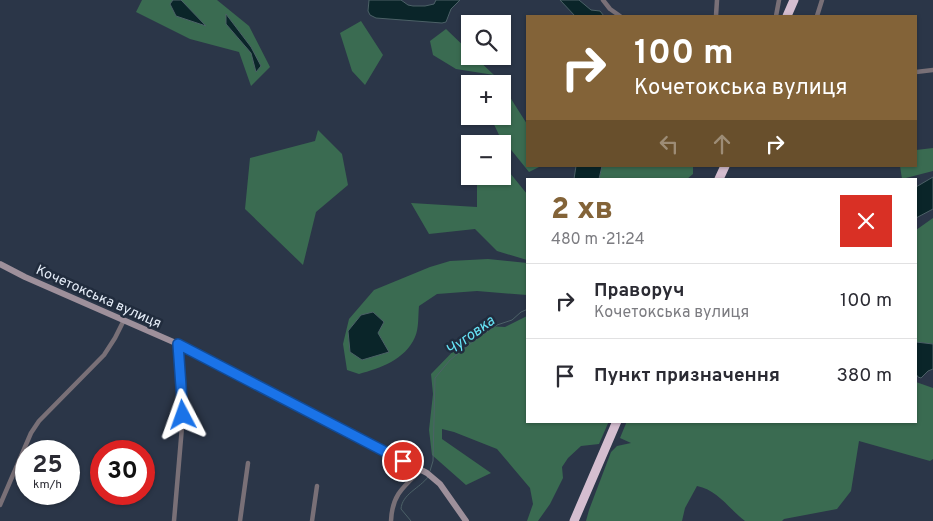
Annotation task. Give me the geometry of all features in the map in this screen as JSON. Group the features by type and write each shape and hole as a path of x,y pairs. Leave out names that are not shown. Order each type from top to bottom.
{"highway":[{"path":"787,15 794,0"},
{"path":"574,521 617,423"}],"main road":[{"name":"Кочетокська вулиця","path":"0,264 25,277 178,344 426,473 440,484 466,521"}],"street":[{"path":"603,0 610,9 619,15"},
{"path":"716,0 716,15"},
{"path":"776,15 779,0"},
{"path":"818,15 822,0"},
{"path":"917,72 933,70"},
{"path":"0,505 31,433 39,421 104,356 124,320"},
{"path":"174,521 183,415 178,344"},
{"path":"240,521 248,463"},
{"path":"391,521 393,504 399,492 426,473"},
{"path":"312,521 317,486"}],"green space":[{"path":"142,0 217,0 249,26 270,67 251,86 239,52 190,39 136,12"},
{"path":"361,21 383,55 365,85 352,71 340,33"},
{"path":"446,29 461,43 461,65 483,65 494,75 456,69 433,55 430,41"},
{"path":"511,99 526,122 526,167 539,167 529,172 511,150 511,135 499,135 494,125 511,125"},
{"path":"318,130 342,154 348,185 316,212 303,265 245,209 250,158 315,141"},
{"path":"933,148 933,171 902,178 900,167 917,167 917,150"},
{"path":"602,167 693,167 693,174 688,178 599,178"},
{"path":"511,174 526,193 526,260 497,251 475,229 429,234 411,203 477,207 477,185 511,185"},
{"path":"933,218 933,344 917,342 917,229"},
{"path":"488,259 526,263 526,295 477,291 437,294 419,306 416,334 405,352 383,366 359,374 347,370 343,344 349,319 374,290 430,267 450,261"},
{"path":"526,316 526,423 608,423 599,444 581,446 568,458 562,467 563,478 550,504 538,521 527,521 533,504 530,488 497,449 442,429 442,439 491,473 466,485 432,455 429,430 433,394 431,374 467,337 486,326 505,327"},
{"path":"917,382 933,388 933,459 930,461 859,441 851,491 837,509 784,519 782,521 745,521 711,491 697,486 685,508 682,521 586,521 611,452 617,446 631,443 620,438 626,423 917,423"}],"shaded area":[{"path":"173,0 181,0 206,26 176,16 170,4"},
{"path":"369,0 401,0 408,5 425,6 434,4 436,0 460,0 451,9 446,22 442,23 376,18 370,15 368,11"},
{"path":"560,0 579,0 591,10 600,11 603,15 574,15"},
{"path":"226,14 251,47 261,66 256,72 251,53 226,24"},
{"path":"576,167 602,167 599,178 574,178"},
{"path":"933,177 933,209 917,217 917,186"},
{"path":"373,312 384,322 378,333 389,352 362,360 350,352 348,331 361,315"},
{"path":"917,342 933,344 933,369 921,378 918,377"}],"waterway":[{"name":"Чуговка","path":"430,471 433,461 435,378 450,360 479,337 497,325 512,320 526,310"},
{"name":"Чуговка","path":"411,521 401,509 402,504 408,495 428,477"}],"route":[{"path":"183,415 178,344 403,461"}]}
